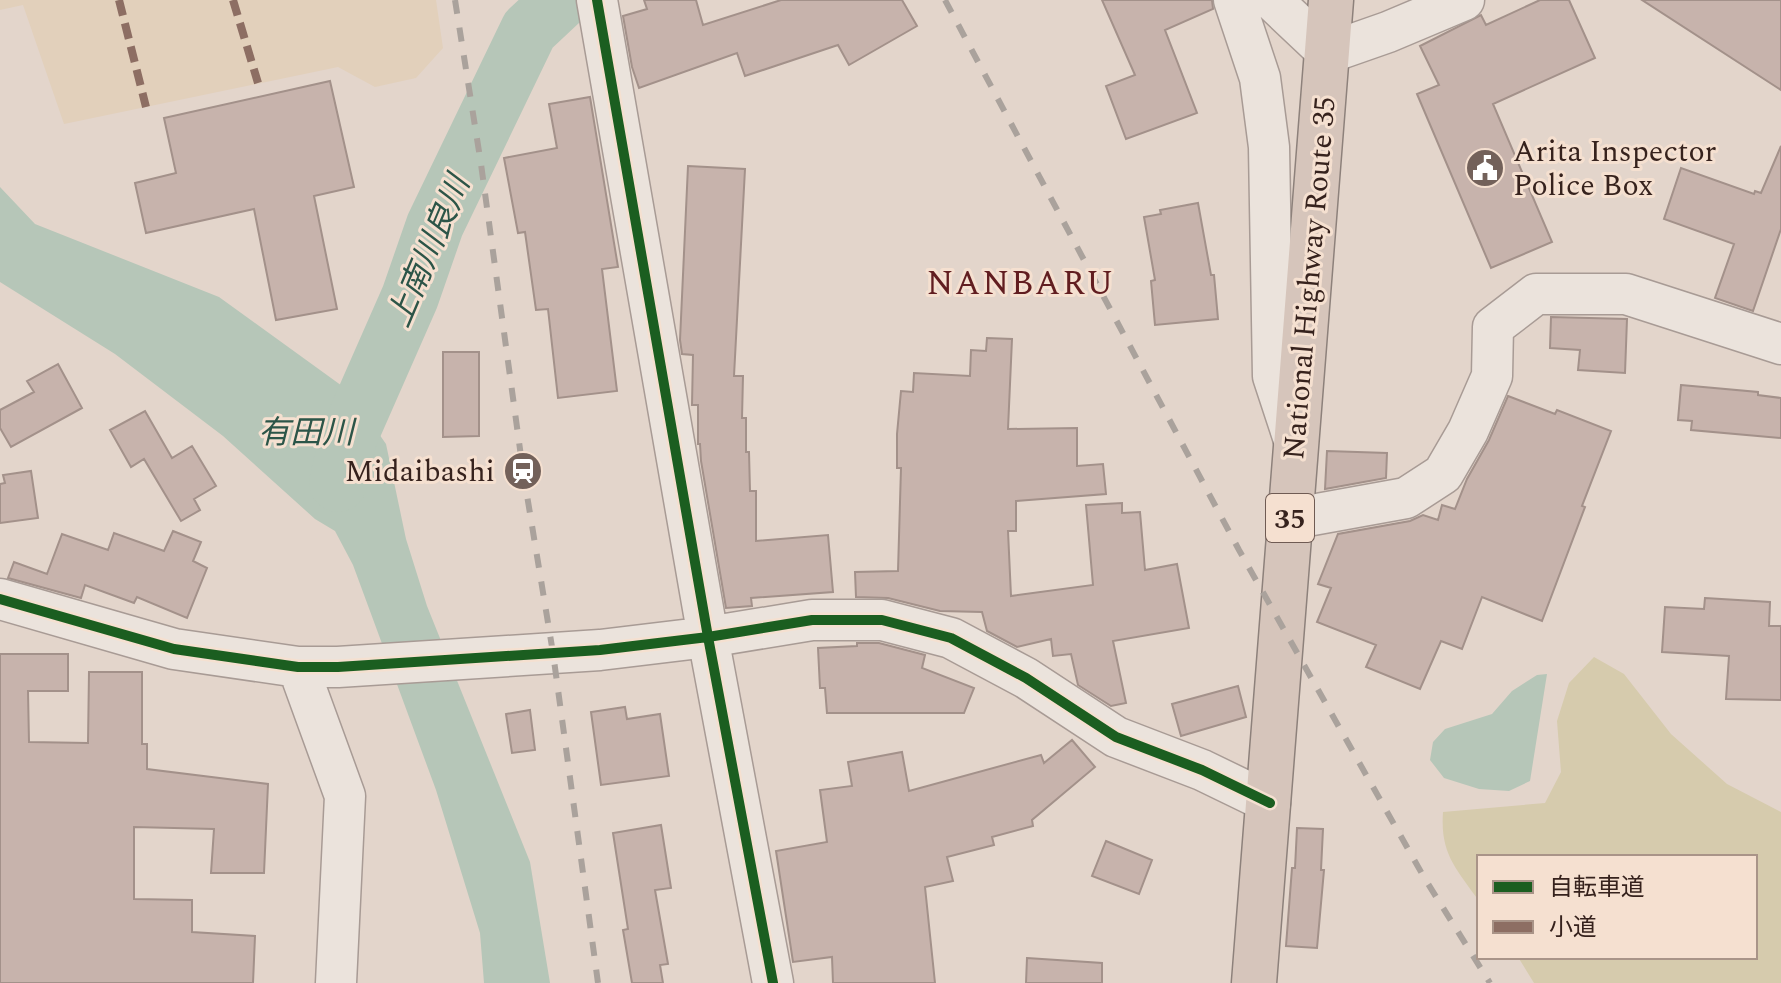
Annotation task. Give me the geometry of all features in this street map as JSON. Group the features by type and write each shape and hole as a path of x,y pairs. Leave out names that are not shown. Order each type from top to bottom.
{"highway":[{"name":"35","path":"1328,53 1331,0"},
{"name":"National Highway Route 35","path":"1254,983 1328,53"}],"street":[{"path":"1234,0 1260,78 1269,147 1273,376 1295,443"},
{"path":"1272,0 1328,53 1464,0"},
{"path":"598,9 708,637 773,983"},
{"path":"1290,519 1406,498 1443,474 1468,431 1492,376 1493,327 1536,294 1626,294 1781,344"},
{"path":"0,599 174,649 298,667 600,650 812,620 882,620 951,638 1026,678 1116,737 1202,770 1270,803"},
{"path":"298,667 345,796 336,983"}],"shaded area":[{"path":"0,0 436,0 443,48 416,78 375,87 338,67 64,124 23,5 0,10"},
{"path":"1594,657 1624,674 1671,734 1727,784 1781,812 1781,983 1534,983 1519,959 1757,959 1757,855 1477,855 1477,898 1457,869 1444,839 1443,812 1545,803 1561,772 1557,721 1569,683"}],"water":[{"name":"有田川","path":"0,187 35,224 219,297 349,391 386,444 406,539 427,606 530,862 550,983 484,983 480,933 436,790 353,565 335,531 315,519 223,436 115,354 0,282"},
{"path":"1547,674 1530,781 1509,791 1479,789 1444,778 1430,760 1433,742 1445,729 1492,714 1512,691 1537,675"}],"building":[{"path":"644,0 696,0 703,25 781,0 902,0 917,26 849,65 838,45 745,76 737,53 639,88 623,16 647,9"},
{"path":"1102,0 1212,0 1213,9 1165,30 1197,113 1126,139 1106,86 1135,75"},
{"path":"1540,0 1569,0 1595,58 1493,104 1552,242 1491,268 1417,94 1439,85 1420,46 1481,15 1486,25"},
{"path":"1642,0 1781,0 1781,90"},
{"path":"330,81 354,187 314,196 337,309 276,320 254,209 146,233 135,183 176,173 164,118"},
{"path":"590,97 618,267 602,269 617,391 558,398 548,309 536,310 525,232 518,233 504,158 557,148 549,104"},
{"path":"1781,146 1781,229 1753,311 1715,298 1734,244 1664,219 1681,168 1754,194 1755,191 1761,193"},
{"path":"688,166 745,169 734,376 743,376 742,418 746,418 750,491 756,491 756,541 828,535 833,592 751,598 752,606 726,608 698,444 698,405 692,405 693,355 682,354 680,340"},
{"path":"1198,203 1211,275 1214,275 1218,319 1155,325 1151,281 1155,280 1144,217 1161,214 1160,210"},
{"path":"1551,317 1627,319 1625,373 1578,370 1580,350 1550,348"},
{"path":"987,338 1012,339 1008,429 1077,428 1077,466 1103,464 1106,494 1016,501 1016,531 1008,531 1011,596 1093,585 1086,505 1122,503 1122,513 1140,512 1145,570 1177,564 1189,628 1113,641 1126,703 1111,706 1078,685 1071,654 1053,656 1051,639 1017,647 987,631 982,612 940,611 888,598 856,597 855,572 898,571 901,468 897,468 897,434 901,391 913,392 914,373 970,376 971,350 986,351"},
{"path":"443,352 479,352 479,436 443,437"},
{"path":"58,364 82,408 11,447 0,428 0,410 34,392 27,381"},
{"path":"1681,385 1758,392 1758,395 1781,398 1781,438 1691,430 1692,421 1678,420"},
{"path":"1508,396 1555,414 1557,410 1611,431 1542,621 1482,597 1462,649 1441,641 1420,689 1366,667 1376,645 1317,622 1331,588 1318,584 1338,534 1410,521 1423,515 1438,520 1442,505 1455,509"},
{"path":"145,411 172,458 192,446 216,486 194,499 200,510 181,521 144,459 131,467 110,430"},
{"path":"1327,451 1387,453 1386,478 1325,489"},
{"path":"31,471 38,518 0,523 0,484 5,483 3,475"},
{"path":"173,531 201,542 193,561 207,568 187,618 137,597 134,603 85,585 81,598 8,578 14,562 47,574 62,534 108,550 114,533 164,551"},
{"path":"1705,598 1770,602 1769,626 1781,626 1781,700 1726,699 1729,656 1662,652 1665,607 1704,609"},
{"path":"857,643 879,643 925,655 922,668 974,688 964,713 827,713 825,688 820,688 818,648 857,646"},
{"path":"0,654 68,654 68,691 28,691 29,742 88,743 89,672 142,672 142,744 147,744 147,769 268,784 264,873 211,873 214,829 134,827 134,899 192,900 192,932 255,936 253,983 0,983"},
{"path":"1238,686 1246,717 1181,736 1172,704"},
{"path":"625,707 627,719 660,714 669,776 601,785 591,712"},
{"path":"530,710 535,750 512,753 506,714"},
{"path":"1072,740 1095,767 1032,820 1033,826 992,837 994,845 947,857 953,881 925,887 935,983 833,983 832,957 793,962 776,851 827,842 820,790 852,786 848,762 902,752 909,791 1041,755 1044,763"},
{"path":"661,825 671,888 655,890 668,964 660,965 663,983 632,983 623,930 628,929 613,833"},
{"path":"1297,828 1323,829 1321,870 1324,870 1317,948 1286,946"},
{"path":"1106,841 1152,860 1139,894 1092,876"},
{"path":"1027,958 1102,963 1102,983 1026,983"}],"waterway":[{"name":"上南川良川","path":"338,483 348,438 410,297 435,225 529,30 561,0"}],"railway":[{"path":"455,0 523,471 553,653 598,983"},
{"path":"945,0 1239,550 1425,879 1490,983"}],"marked path":[{"path":"119,0 146,107"},
{"path":"233,0 258,83"}],"cycle path":[{"path":"597,0 708,637 773,983"},
{"path":"0,599 174,649 298,667 600,650 812,620 882,620 951,638 1026,678 1116,737 1202,770 1270,803"}],"place":[{"name":"Arita Inspector Police Box","path":"1485,168"},
{"name":"Midaibashi","path":"523,471"}],"district":[{"name":"NANBARU","path":"1021,282"}]}
